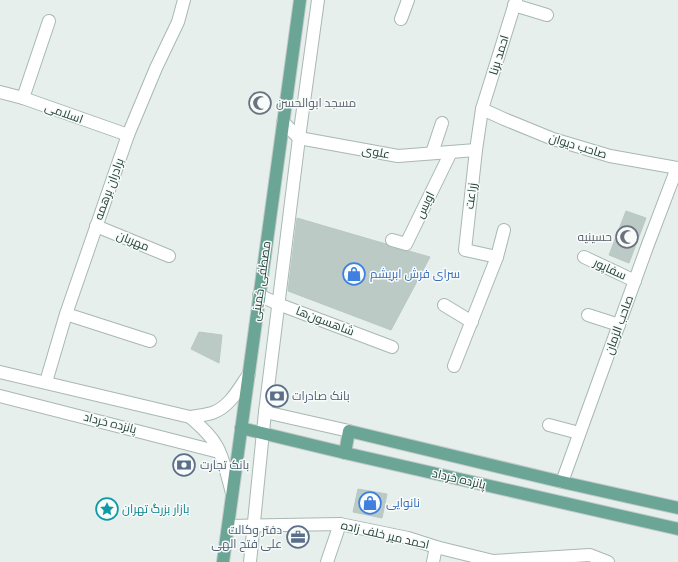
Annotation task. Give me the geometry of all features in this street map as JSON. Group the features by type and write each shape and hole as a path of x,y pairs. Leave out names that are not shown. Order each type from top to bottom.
{"main road":[{"name":"مصطفی خمینی","path":"223,562 300,0"},
{"name":"پانزده خرداد","path":"241,428 678,528"},
{"name":"پانزده خرداد","path":"349,431 678,508"},
{"path":"345,453 349,431"}],"street":[{"name":"برادران برهمه","path":"46,382 66,314 128,135 156,68 178,22 184,0"},
{"path":"250,562 265,412 278,304 318,0"},
{"path":"401,19 408,0"},
{"path":"515,2 547,15"},
{"name":"احمد برنا","path":"482,109 515,2"},
{"path":"23,98 49,21"},
{"name":"اسلامی","path":"0,92 23,98 128,135"},
{"name":"زراعت","path":"482,109 465,250 497,257"},
{"name":"صاحب دیوان","path":"482,109 560,141 610,156 678,168"},
{"path":"283,122 299,138"},
{"path":"432,153 442,123"},
{"name":"علوی","path":"299,138 398,156 476,150"},
{"name":"اویس","path":"392,240 406,244 451,152"},
{"name":"صاحب الزمان","path":"562,482 678,168"},
{"name":"مهربان","path":"96,226 169,256"},
{"path":"454,366 497,257 504,230"},
{"name":"سفاپور","path":"584,257 635,281"},
{"name":"شاهسون‌ها","path":"259,295 278,304 392,347"},
{"path":"444,305 472,322"},
{"path":"66,314 150,342"},
{"path":"588,315 619,326"},
{"name":"پانزده خرداد","path":"0,372 190,417"},
{"path":"190,417 213,412 227,404 249,374"},
{"name":"پانزده خرداد","path":"0,396 219,452"},
{"name":"پانزده خرداد","path":"265,412 349,431"},
{"path":"190,417 205,431 216,445 225,466 232,493"},
{"path":"549,425 579,433"},
{"path":"327,562 340,524"},
{"name":"احمد میر خلف زاده","path":"228,526 340,524 408,538 493,562 590,555 608,562"},
{"path":"433,562 436,547"}],"building":[{"name":"حسینیه","path":"626,211 646,218 629,263 609,255"},
{"name":"سرای فرش ابریشم","path":"297,218 386,244 390,247 430,257 391,330 288,291"},
{"path":"199,332 222,335 219,363 191,349"},
{"name":"نانوایی","path":"358,489 387,494 382,518 353,512"}],"place":[{"name":"مسجد ابوالحسن","path":"260,103"},
{"name":"حسینیه","path":"627,237"},
{"name":"سرای فرش ابریشم","path":"354,274"},
{"name":"بانک صادرات","path":"277,396"},
{"name":"بانک تجارت","path":"184,465"},
{"name":"نانوایی","path":"370,503"},
{"name":"بازار بزرگ تهران","path":"107,509"},
{"name":"دفتر وکالت علی فتح الهی","path":"298,537"}]}
